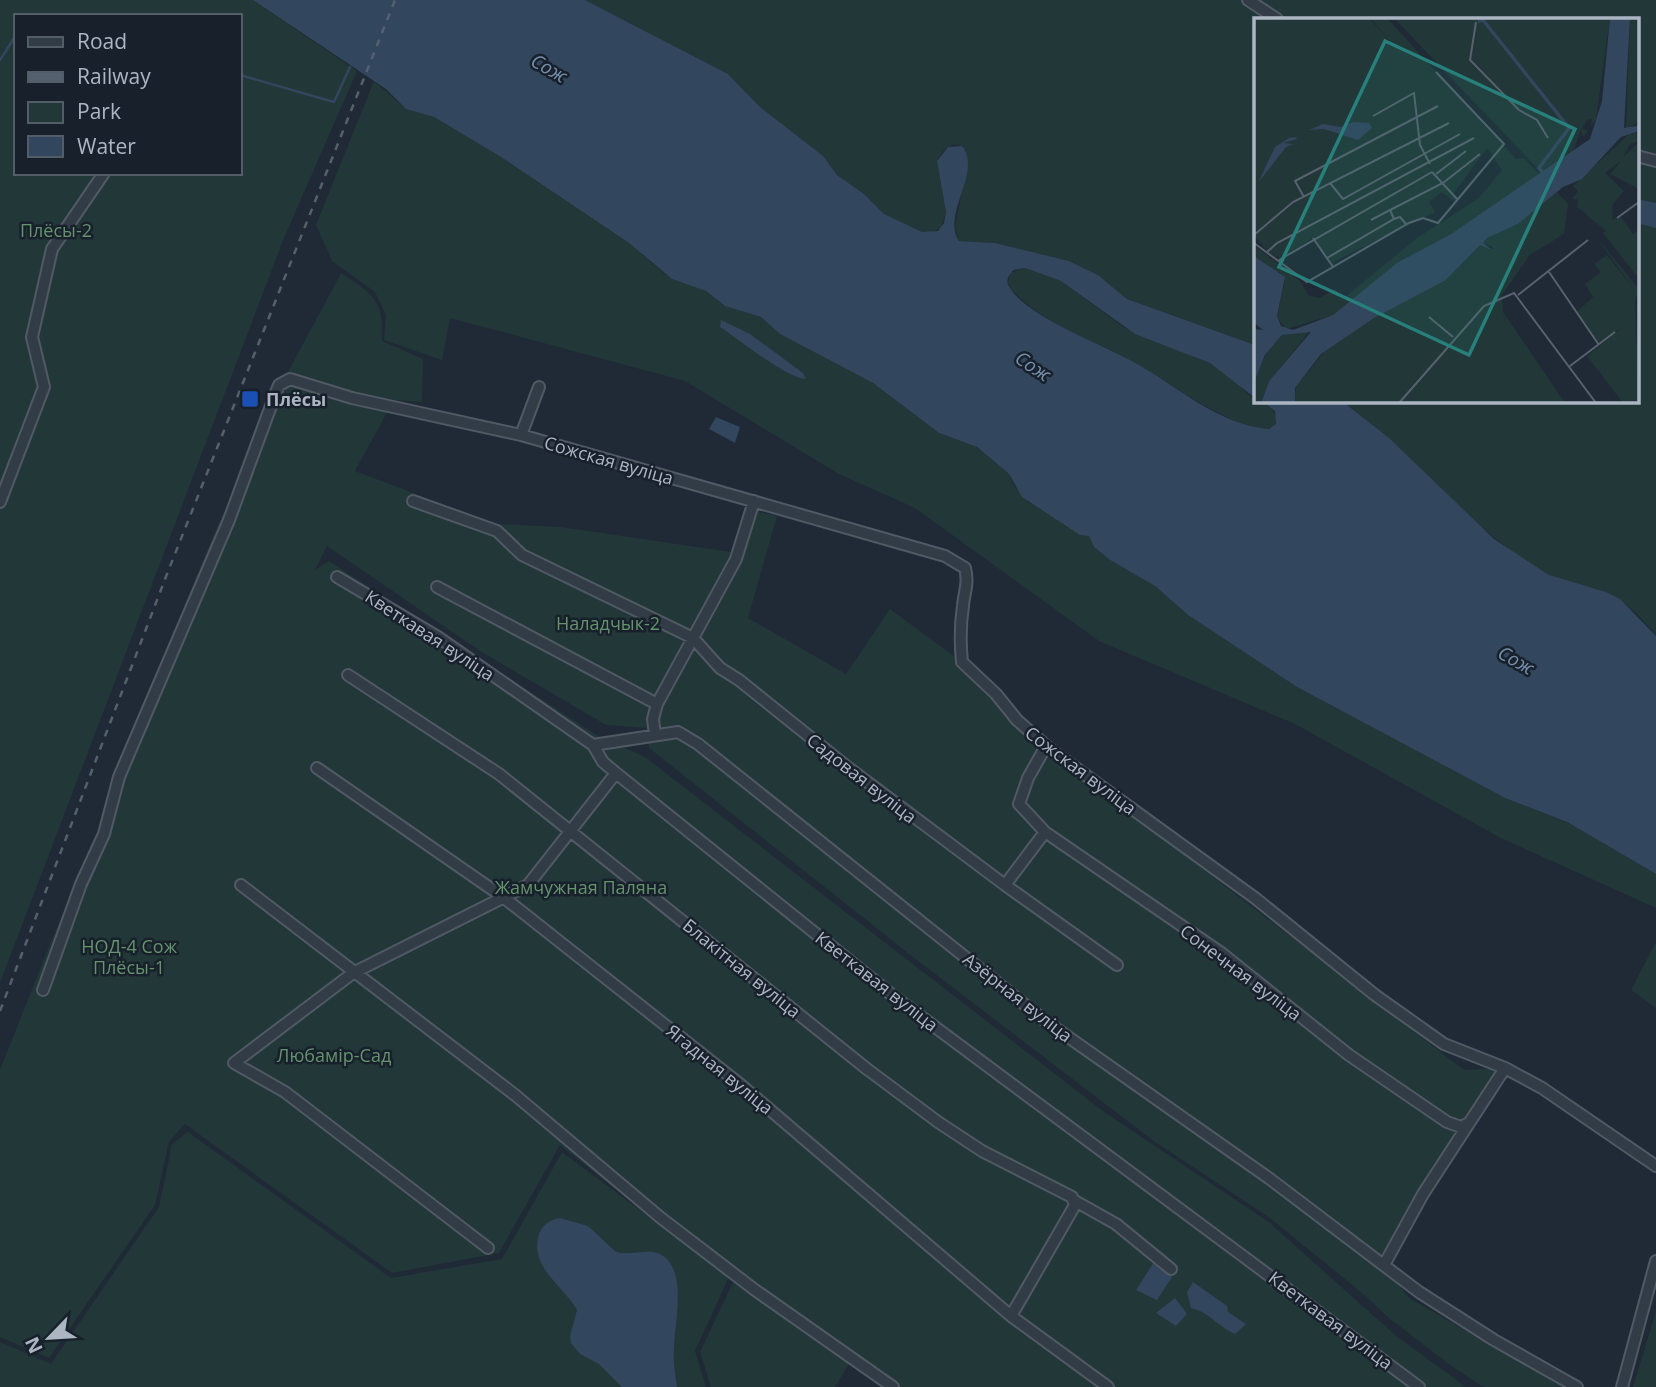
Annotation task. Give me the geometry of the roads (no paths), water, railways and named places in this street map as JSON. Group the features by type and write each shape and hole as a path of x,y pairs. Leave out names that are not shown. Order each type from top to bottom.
{"street":[{"path":"1248,0 1276,18"},
{"path":"1638,156 1656,161"},
{"path":"0,502 44,387 32,337 52,249 103,175"},
{"name":"Сожская вуліца","path":"43,990 81,884 104,834 119,777 229,520 279,385 290,379 352,398 521,435 945,556 965,568 969,584 963,602 959,638 962,662 1046,746 1255,898 1375,995 1444,1044 1505,1068 1581,1112 1656,1166"},
{"path":"521,435 539,387"},
{"path":"412,501 497,531 522,555 693,638"},
{"path":"655,734 653,719 657,705 736,559 754,501"},
{"name":"Кветкавая вуліца","path":"337,577 438,637 593,745 603,762 616,773 892,995 1419,1387"},
{"path":"437,587 657,705"},
{"name":"Садовая вуліца","path":"693,638 720,668 739,680 929,830 1117,965"},
{"name":"Блакітная вуліца","path":"348,674 499,774 867,1069 938,1122 982,1151 1055,1188 1116,1224 1171,1269"},
{"name":"Азёрная вуліца","path":"593,745 678,732 698,744 816,835 1045,1020 1270,1179 1419,1292 1494,1340 1577,1387"},
{"name":"Сонечная вуліца","path":"1046,746 1028,778 1019,804 1045,832 1220,952 1349,1055 1447,1122 1461,1127 1469,1123"},
{"name":"Ягадная вуліца","path":"317,768 503,897 741,1085 1011,1316 1108,1387"},
{"path":"488,1248 285,1092 234,1063 353,973 528,885 572,833 616,773"},
{"path":"1005,885 1045,832"},
{"path":"241,885 515,1095 661,1218 734,1274 893,1387"},
{"path":"1384,1265 1423,1194 1505,1068"},
{"path":"1011,1316 1075,1201"},
{"path":"1622,1387 1656,1261"}],"water":[{"name":"Сож","path":"253,0 585,0 728,74 760,107 823,156 837,175 864,194 884,214 922,232 938,231 944,223 946,212 937,161 948,147 962,146 967,156 968,168 955,218 959,241 995,243 1069,261 1098,275 1127,299 1254,345 1254,397 1210,363 1135,334 1061,281 1025,268 1014,270 1008,278 1008,285 1032,309 1146,369 1196,402 1250,426 1269,429 1276,424 1275,411 1263,402 1343,402 1389,438 1494,539 1549,575 1606,592 1620,599 1656,636 1656,874 1567,822 1505,798 1297,687 1188,615 1155,586 1110,560 1094,547 1089,536 1080,535 1022,497 1009,474 977,447 939,433 873,383 780,334 761,317 725,306 706,291 672,279 629,243 501,157 434,117 406,109 386,89"},
{"path":"1638,199 1656,203 1656,228 1638,223"},
{"path":"721,320 750,334 803,373 806,379 788,373 763,358 720,327"},
{"path":"716,417 740,427 735,443 709,429"},
{"path":"560,1218 588,1226 616,1252 655,1252 669,1261 677,1284 678,1298 674,1353 677,1387 622,1387 599,1364 580,1354 571,1343 570,1336 577,1310 543,1266 537,1246 543,1228 550,1221"},
{"path":"1154,1262 1172,1277 1157,1300 1136,1290"},
{"path":"1193,1282 1227,1306 1228,1312 1246,1324 1235,1334 1204,1313 1191,1308 1187,1292"},
{"path":"1175,1298 1187,1314 1176,1326 1156,1313"}],"waterway":[{"path":"0,60 14,38"},
{"path":"242,76 334,102 350,67"}],"railway":[{"path":"0,1011 167,574 395,0"}],"place":[{"name":"Плёсы","path":"250,399"}],"park label":[{"name":"Плёсы-2","path":"56,230"},
{"name":"Наладчык-2","path":"608,623"},
{"name":"Жамчужная Паляна","path":"581,887"},
{"name":"НОД-4 Сож Плёсы-1","path":"129,956"},
{"name":"Любамір-Сад","path":"334,1055"}]}
